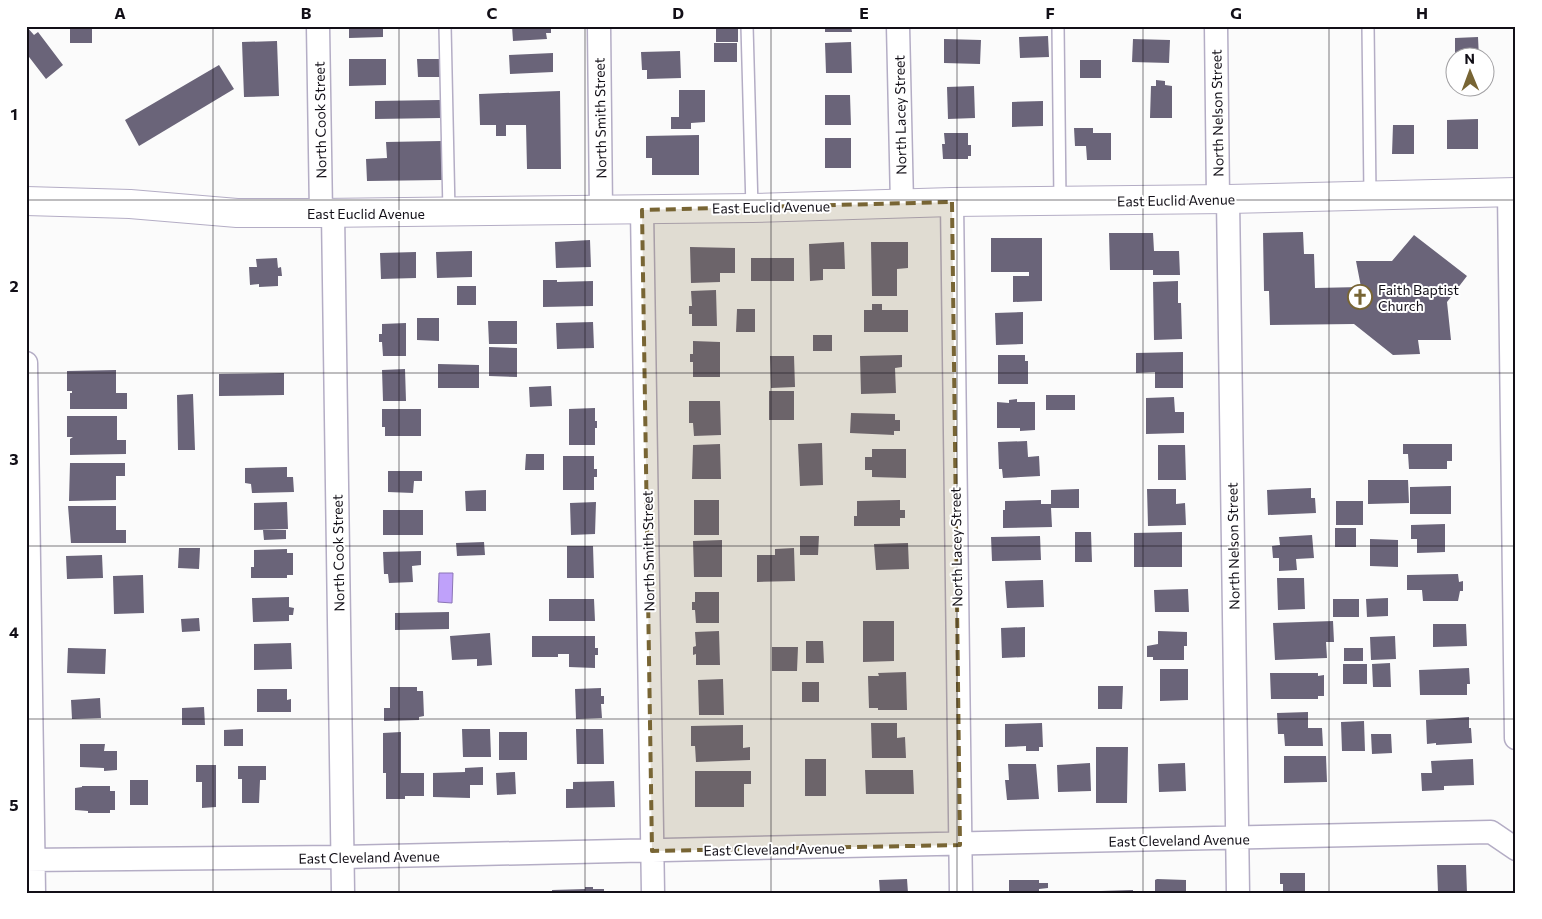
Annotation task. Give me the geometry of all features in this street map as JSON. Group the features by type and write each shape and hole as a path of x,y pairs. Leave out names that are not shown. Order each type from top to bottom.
{"main road":[{"name":"East Euclid Avenue","path":"26,201 130,204 237,213 327,213 642,210 952,202 1223,199 1512,192"}],"street":[{"name":"North Cook Street","path":"318,26 327,213 343,893"},
{"name":"North Smith Street","path":"599,26 601,210"},
{"name":"North Lacey Street","path":"898,26 902,204"},
{"name":"North Nelson Street","path":"1216,26 1223,199 1238,893"},
{"path":"1512,192 1516,738"},
{"name":"North Lacey Street","path":"952,202 961,893"},
{"name":"North Smith Street","path":"642,210 653,893"},
{"path":"26,363 30,860 34,893"},
{"name":"East Cleveland Avenue","path":"30,860 342,857 1491,832 1516,849"}],"lane":[{"path":"445,26 449,212"},
{"path":"747,26 752,208"},
{"path":"1058,26 1060,200"},
{"path":"1368,26 1370,195"}],"highlighted area":[{"path":"952,202 960,845 652,851 642,210"}],"shaded area":[{"path":"439,573 453,573 452,603 438,602"}],"building":[{"path":"26,26 34,35 38,32 63,65 46,79 26,53"},
{"path":"70,26 92,26 92,43 70,43"},
{"path":"349,26 383,26 383,37 349,38"},
{"path":"512,26 551,26 551,33 546,33 547,39 513,41"},
{"path":"675,26 695,26 695,29 675,29"},
{"path":"825,26 851,26 852,32 825,32"},
{"path":"716,28 738,28 738,42 716,42"},
{"path":"1048,36 1049,57 1020,58 1019,37"},
{"path":"1478,37 1479,48 1455,48 1455,38"},
{"path":"944,39 981,40 980,64 944,63"},
{"path":"1133,39 1170,40 1169,63 1132,62"},
{"path":"277,41 279,96 244,97 242,42"},
{"path":"851,42 852,73 826,73 825,43"},
{"path":"714,43 737,43 737,62 714,62"},
{"path":"680,51 681,78 647,79 647,70 642,70 641,52"},
{"path":"553,53 553,72 510,74 509,55"},
{"path":"349,59 386,59 386,85 349,86"},
{"path":"417,59 440,59 440,77 418,77"},
{"path":"1080,60 1101,60 1101,78 1080,78"},
{"path":"219,65 234,89 139,146 125,120"},
{"path":"1156,80 1165,81 1165,85 1172,86 1172,118 1150,118 1151,86 1156,86"},
{"path":"974,86 975,118 948,119 947,87"},
{"path":"679,90 705,90 705,122 691,123 691,129 671,129 671,117 679,117"},
{"path":"560,91 561,169 527,169 526,125 506,125 506,136 496,136 496,125 480,125 479,94"},
{"path":"825,95 850,95 851,125 825,125"},
{"path":"440,100 441,118 375,119 375,101"},
{"path":"1043,101 1043,126 1012,127 1012,102"},
{"path":"1478,119 1478,149 1447,149 1447,120"},
{"path":"1393,125 1414,125 1414,154 1392,154"},
{"path":"1074,128 1093,128 1093,133 1111,133 1111,160 1087,160 1086,146 1075,146"},
{"path":"944,133 968,133 968,145 971,145 971,156 968,156 968,159 943,159 942,144 945,144"},
{"path":"699,135 699,175 652,175 652,158 646,158 646,136"},
{"path":"825,138 851,138 851,168 825,168"},
{"path":"441,141 442,180 367,181 366,159 387,158 386,142"},
{"name":"Faith Baptist Church","path":"1303,232 1304,254 1314,254 1315,288 1361,287 1356,261 1392,261 1414,235 1467,276 1447,302 1451,340 1418,340 1420,354 1393,355 1354,324 1270,325 1269,291 1264,291 1263,233"},
{"path":"1109,233 1153,233 1154,251 1179,251 1180,275 1153,275 1153,270 1110,270"},
{"path":"991,238 1042,238 1042,301 1013,302 1013,276 1029,276 1029,272 991,272"},
{"path":"590,240 591,267 556,268 555,242"},
{"path":"844,242 845,269 823,269 823,280 810,281 809,244"},
{"path":"871,242 908,242 908,268 897,269 897,296 872,296"},
{"path":"690,247 735,248 735,273 720,273 720,282 691,283"},
{"path":"472,251 472,277 437,278 436,252"},
{"path":"416,252 416,278 381,279 380,253"},
{"path":"277,258 278,268 281,267 282,276 278,276 278,286 259,287 259,284 250,285 249,267 257,267 256,259"},
{"path":"751,258 794,258 794,281 751,281"},
{"path":"543,280 557,280 557,282 593,281 593,306 543,307"},
{"path":"1178,281 1178,303 1181,303 1182,339 1154,340 1153,282"},
{"path":"457,286 476,286 476,305 457,305"},
{"path":"716,290 717,326 692,326 692,314 689,314 689,306 692,306 691,291"},
{"path":"872,304 882,304 882,310 908,310 908,332 864,332 864,310 872,310"},
{"path":"737,309 755,309 755,332 736,332"},
{"path":"1023,312 1023,344 996,345 995,313"},
{"path":"417,318 439,318 439,341 417,340"},
{"path":"488,321 517,321 517,344 489,344"},
{"path":"593,322 594,348 557,349 556,323"},
{"path":"406,323 406,356 383,356 382,342 379,342 379,334 382,334 382,324"},
{"path":"813,335 832,335 832,351 813,351"},
{"path":"693,341 720,342 720,377 693,377 693,362 690,362 690,354 693,354"},
{"path":"489,347 517,348 517,377 489,376"},
{"path":"1183,352 1183,388 1155,388 1155,372 1136,373 1136,353"},
{"path":"902,355 902,367 895,368 896,393 861,394 860,356"},
{"path":"998,355 1025,355 1025,361 1028,361 1028,384 998,384"},
{"path":"770,356 794,356 795,387 771,388"},
{"path":"438,364 479,365 479,388 438,388"},
{"path":"405,369 406,401 383,401 382,370"},
{"path":"116,370 116,393 127,393 127,409 70,409 70,393 72,391 67,391 67,371"},
{"path":"284,373 284,395 219,396 219,374"},
{"path":"551,386 552,406 530,407 529,387"},
{"path":"769,391 794,391 794,420 769,420"},
{"path":"193,394 195,450 178,450 177,395"},
{"path":"1046,395 1075,395 1075,410 1046,410"},
{"path":"1174,397 1175,412 1184,412 1184,433 1146,434 1146,398"},
{"path":"1017,399 1017,402 1035,402 1035,430 1020,431 1020,428 997,428 997,402 1009,403 1009,400"},
{"path":"689,401 720,401 721,435 694,436 693,423 689,423"},
{"path":"595,408 597,428 595,428 595,445 569,445 569,409"},
{"path":"382,409 421,409 421,436 385,436 385,427 382,427"},
{"path":"851,413 895,414 895,420 900,420 900,431 894,431 894,435 850,433"},
{"path":"67,416 117,416 117,440 126,440 126,454 70,455 70,439 73,437 67,437"},
{"path":"1027,441 1028,457 1039,456 1040,476 1003,478 1002,469 999,469 998,442"},
{"path":"822,443 823,485 800,486 798,444"},
{"path":"720,444 721,479 692,479 693,445"},
{"path":"1403,444 1452,444 1452,461 1447,461 1447,469 1409,469 1408,454 1403,454"},
{"path":"1158,445 1185,445 1186,480 1158,480"},
{"path":"872,449 906,449 906,478 872,477 872,470 865,470 865,457 872,457"},
{"path":"526,454 544,454 544,470 525,470"},
{"path":"563,456 594,456 594,469 597,469 597,477 594,477 594,490 563,490"},
{"path":"70,463 125,463 125,476 116,476 116,500 69,501"},
{"path":"287,467 287,477 293,477 294,492 252,493 251,484 245,483 245,468"},
{"path":"388,471 422,471 422,481 414,481 413,493 388,492"},
{"path":"1368,480 1408,480 1409,503 1368,504"},
{"path":"1451,486 1451,514 1410,514 1410,487"},
{"path":"1311,488 1311,498 1315,498 1316,513 1268,515 1267,490"},
{"path":"1079,489 1079,508 1051,508 1052,527 1003,528 1005,501 1041,500 1041,504 1051,504 1051,490"},
{"path":"1147,489 1176,489 1176,504 1185,503 1186,525 1148,526"},
{"path":"486,490 486,511 466,511 465,491"},
{"path":"694,500 719,500 719,535 694,535"},
{"path":"900,500 900,510 905,510 905,518 900,518 900,526 854,526 854,516 857,516 857,501"},
{"path":"1336,501 1363,501 1363,525 1336,525"},
{"path":"287,502 288,529 254,530 254,503"},
{"path":"596,502 595,534 571,535 570,503"},
{"path":"68,506 116,506 116,530 126,530 126,543 71,543"},
{"path":"383,510 423,510 423,535 383,535"},
{"path":"1445,524 1445,552 1417,553 1417,539 1411,539 1411,525"},
{"path":"1335,528 1356,528 1356,547 1335,547"},
{"path":"263,530 286,530 286,539 264,540"},
{"path":"1075,532 1091,532 1092,562 1075,562"},
{"path":"1182,532 1182,567 1134,567 1134,533"},
{"path":"1312,535 1314,558 1296,559 1297,570 1279,571 1279,558 1273,558 1272,546 1280,545 1279,537"},
{"path":"800,536 819,536 818,555 800,555"},
{"path":"1040,536 1041,560 992,561 991,537"},
{"path":"1370,539 1398,540 1398,567 1370,566"},
{"path":"722,540 722,577 694,577 693,541"},
{"path":"484,542 485,555 457,556 456,543"},
{"path":"908,543 909,569 876,570 874,544"},
{"path":"567,546 593,546 594,578 567,578"},
{"path":"179,548 200,548 199,569 178,568"},
{"path":"794,548 795,581 757,582 757,555 775,555 775,549"},
{"path":"287,549 287,553 293,553 293,575 287,575 287,578 251,578 251,567 254,567 254,550"},
{"path":"421,551 421,565 412,566 413,582 389,583 388,574 384,574 383,552"},
{"path":"102,555 103,578 67,579 66,556"},
{"path":"1458,574 1459,582 1463,581 1463,591 1460,591 1458,601 1423,601 1422,590 1407,590 1407,575"},
{"path":"143,575 144,613 114,614 113,576"},
{"path":"1277,578 1304,578 1305,609 1278,610"},
{"path":"1043,580 1044,607 1007,608 1005,581"},
{"path":"1188,589 1189,612 1155,612 1154,590"},
{"path":"695,592 719,592 719,623 696,623 695,610 692,610 692,602 695,602"},
{"path":"289,597 289,607 294,608 293,615 289,615 289,621 253,622 252,598"},
{"path":"1388,598 1388,616 1367,617 1366,599"},
{"path":"549,599 594,599 595,621 549,621"},
{"path":"1333,599 1359,599 1359,617 1333,617"},
{"path":"449,612 449,629 395,630 395,613"},
{"path":"199,618 200,631 182,632 181,619"},
{"path":"863,621 894,621 894,661 863,662"},
{"path":"1333,621 1334,642 1326,642 1327,658 1275,660 1273,623"},
{"path":"1433,624 1466,624 1467,646 1433,647"},
{"path":"1025,627 1025,657 1002,658 1001,628"},
{"path":"719,631 720,665 696,665 696,654 693,655 693,647 696,646 695,632"},
{"path":"1158,631 1187,632 1184,660 1153,660 1153,657 1147,657 1147,646 1158,644"},
{"path":"490,633 492,665 477,666 477,659 452,660 450,636"},
{"path":"532,636 595,636 595,648 598,648 598,655 595,655 595,668 569,667 569,654 558,654 558,657 532,657"},
{"path":"1395,636 1396,659 1371,660 1370,637"},
{"path":"806,641 823,641 824,663 806,663"},
{"path":"291,643 292,669 254,670 254,644"},
{"path":"772,647 798,647 797,671 772,671"},
{"path":"68,648 106,649 105,674 67,673"},
{"path":"1344,648 1363,648 1363,661 1344,661"},
{"path":"1390,663 1391,687 1373,687 1372,664"},
{"path":"1343,664 1367,664 1367,684 1343,684"},
{"path":"1469,668 1470,684 1467,684 1467,695 1420,695 1419,670"},
{"path":"1160,669 1188,669 1188,700 1160,701"},
{"path":"906,672 907,710 878,710 878,708 869,708 868,676 879,676 878,673"},
{"path":"1270,673 1318,673 1318,676 1324,675 1324,696 1318,696 1318,699 1271,699"},
{"path":"723,679 724,715 699,715 698,680"},
{"path":"802,682 819,682 819,702 802,702"},
{"path":"1098,686 1123,686 1122,709 1098,709"},
{"path":"390,687 417,687 417,691 423,691 424,716 419,717 419,720 384,721 384,708 390,708"},
{"path":"601,688 601,696 604,696 604,704 601,704 602,718 576,719 575,689"},
{"path":"257,689 287,689 287,700 291,699 291,712 257,712"},
{"path":"100,698 101,718 72,719 71,700"},
{"path":"204,707 205,725 182,725 182,708"},
{"path":"1308,712 1308,728 1322,728 1323,746 1285,746 1284,734 1278,734 1277,713"},
{"path":"1469,717 1472,743 1427,744 1426,720"},
{"path":"1364,721 1365,751 1342,751 1341,722"},
{"path":"871,723 897,723 897,738 905,737 906,758 872,758"},
{"path":"1042,723 1043,747 1039,747 1039,751 1026,751 1026,746 1005,747 1005,724"},
{"path":"743,725 743,748 750,747 750,760 696,762 695,746 691,746 691,726"},
{"path":"243,729 243,746 224,746 224,730"},
{"path":"462,729 490,729 491,757 463,757"},
{"path":"576,729 603,729 604,764 577,764"},
{"path":"401,732 401,773 424,773 424,796 386,799 386,773 383,773 383,733"},
{"path":"499,732 527,732 527,760 499,760"},
{"path":"1371,734 1391,734 1392,753 1372,754"},
{"path":"80,744 105,744 104,751 117,751 117,770 104,771 104,768 80,767"},
{"path":"1096,747 1128,747 1127,803 1096,803"},
{"path":"1284,756 1326,756 1327,782 1284,783"},
{"path":"805,759 826,759 826,796 805,796"},
{"path":"1473,759 1474,785 1444,786 1444,790 1422,791 1421,773 1432,773 1431,761"},
{"path":"1090,763 1091,791 1058,792 1057,765"},
{"path":"1185,763 1186,791 1159,792 1158,764"},
{"path":"1008,764 1036,764 1039,799 1007,800 1005,780 1009,780"},
{"path":"196,765 216,765 216,807 202,808 202,782 196,782"},
{"path":"238,766 266,766 266,780 260,780 259,803 242,803 242,779 238,779"},
{"path":"483,767 483,785 470,785 470,798 433,797 433,773 465,772 465,768"},
{"path":"865,770 913,770 914,794 866,794"},
{"path":"695,771 751,771 751,784 744,784 744,807 695,807"},
{"path":"515,772 516,794 497,795 496,773"},
{"path":"130,780 148,780 148,805 130,805"},
{"path":"614,781 615,807 566,808 566,789 573,789 573,782"},
{"path":"82,786 110,786 110,791 115,791 115,810 110,810 110,813 88,813 88,811 75,810 75,788"},
{"path":"1437,865 1466,865 1467,893 1438,893"},
{"path":"1280,873 1305,873 1305,893 1283,893 1283,884 1280,884"},
{"path":"907,879 908,893 880,893 879,880"},
{"path":"1009,880 1039,880 1039,883 1048,883 1048,888 1039,889 1039,893 1009,893"},
{"path":"1155,880 1186,880 1186,891 1191,891 1191,893 1155,893"},
{"path":"585,887 604,889 604,893 552,893 552,890 585,889"},
{"path":"1133,890 1133,893 1101,893 1101,891"}],"place":[{"name":"Faith Baptist Church","path":"1360,297"}]}
